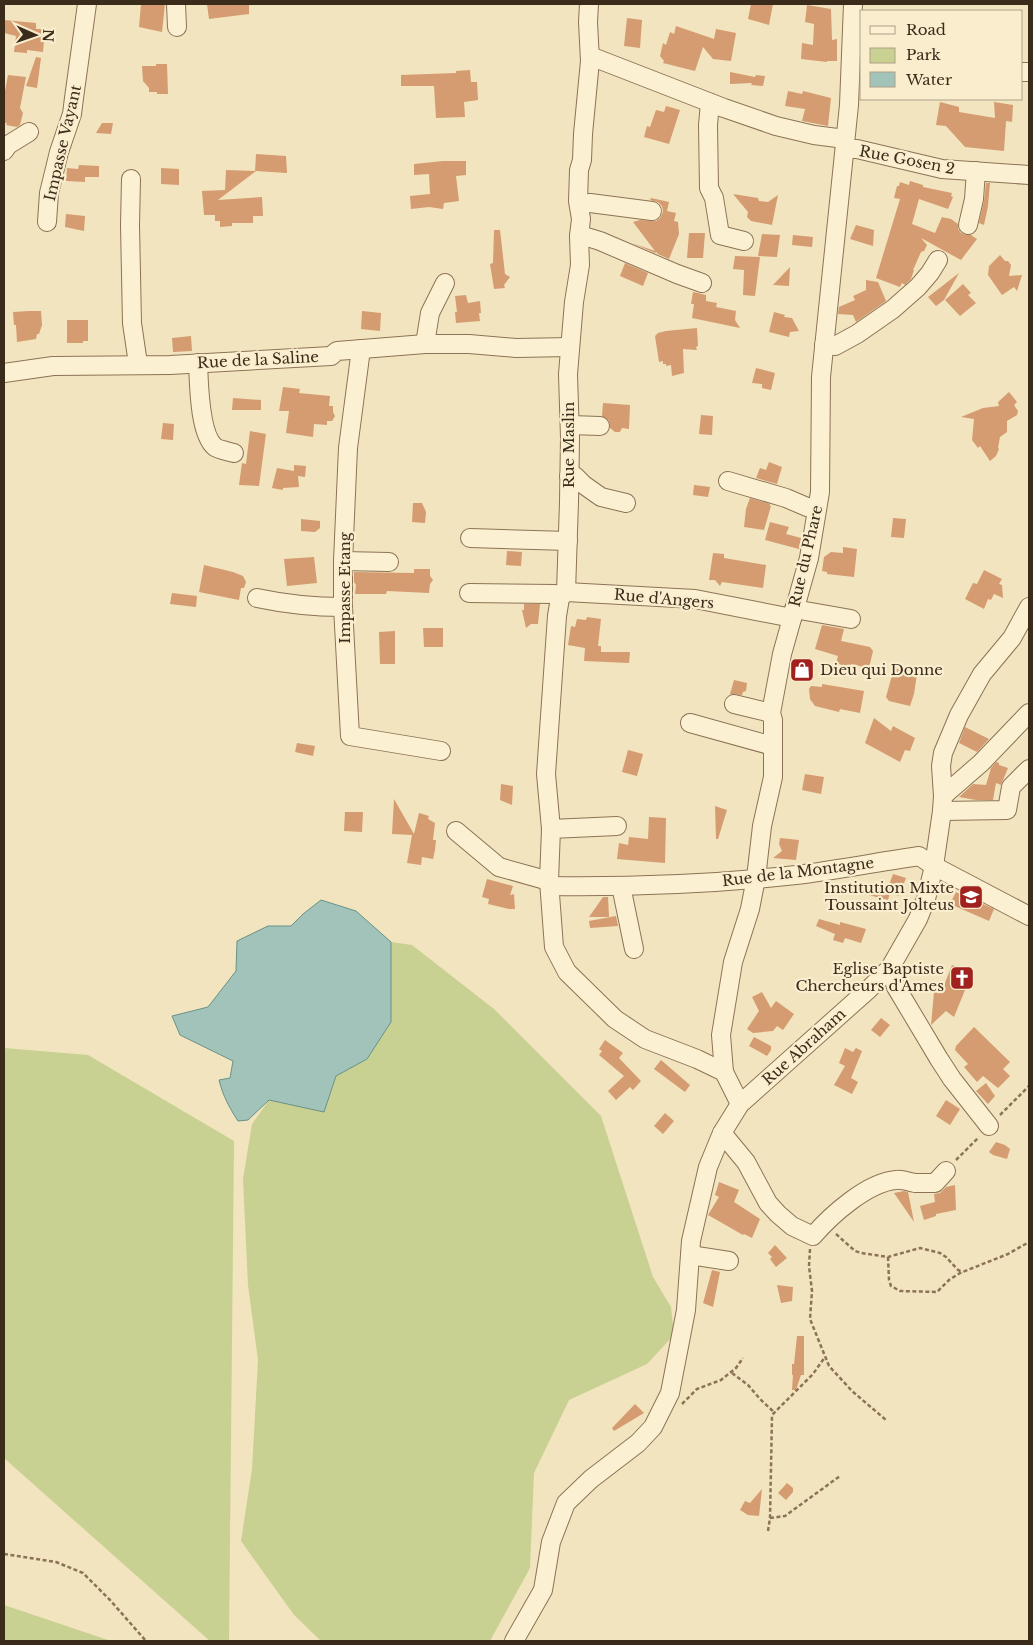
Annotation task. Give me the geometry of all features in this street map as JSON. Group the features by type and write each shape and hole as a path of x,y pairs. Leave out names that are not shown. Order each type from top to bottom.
{"street":[{"name":"Impasse Vayant","path":"47,222 49,193 59,152 72,114 87,4"},
{"path":"176,4 177,27"},
{"name":"Rue Maslin","path":"589,4 590,56 582,160 579,170 580,265 574,302 568,374 570,425 568,541 563,595 557,616 554,686 546,774 551,830 550,883 554,947 566,972 614,1020 644,1039 697,1059 724,1072"},
{"name":"Rue du Phare","path":"724,1072 721,1035 733,962 750,909 756,878 762,826 773,776 772,714 782,654 808,558 820,492 824,345 845,144 853,4"},
{"name":"Rue Gosen 2","path":"590,56 710,103 776,126 845,144 857,150 935,168 1029,176"},
{"path":"710,103 708,125 709,188 714,198 720,235 744,241"},
{"path":"4,151 8,145 29,132"},
{"path":"968,225 974,198 976,171"},
{"path":"131,178 132,323 138,364"},
{"path":"579,204 590,203 652,211"},
{"path":"579,236 600,241 702,284"},
{"path":"824,345 835,346 857,334 893,309 918,287 938,260"},
{"path":"426,344 430,313 445,283"},
{"name":"Rue de la Saline","path":"4,373 53,366 198,363 332,356 337,351 426,344 468,344 516,348 570,347"},
{"name":"Impasse Etang","path":"360,349 348,448 343,560 343,607 350,736 441,751"},
{"path":"198,363 203,424 215,447 234,453"},
{"path":"570,425 600,426"},
{"path":"569,476 575,476 601,497 626,502"},
{"path":"728,481 786,498 808,507 817,508"},
{"path":"470,538 568,541"},
{"path":"343,560 389,562"},
{"name":"Rue d'Angers","path":"469,593 695,599 793,614 851,619"},
{"path":"257,598 324,607 343,607"},
{"name":"Rue Abraham","path":"514,1641 543,1590 551,1542 566,1503 590,1479 638,1443 652,1427 670,1393 686,1310 691,1241 708,1167 722,1133 740,1104 890,968 918,919 926,899 934,866 943,803 941,766 943,753 959,715 982,674 1012,638 1029,607"},
{"path":"734,704 772,714"},
{"path":"943,803 1029,713"},
{"path":"690,723 773,746"},
{"path":"943,803 1007,810 1011,786 1029,769"},
{"path":"551,830 617,826"},
{"name":"Rue de la Montagne","path":"456,831 499,867 550,883 621,886 714,882 797,875 919,856 934,866 1029,916"},
{"path":"621,886 634,949"},
{"path":"890,968 896,987 939,1059 952,1079 990,1126"},
{"path":"724,1072 740,1104"},
{"path":"722,1133 746,1162 768,1203 792,1226 818,1229 852,1200 878,1184 896,1180 934,1183 946,1171"},
{"path":"690,1255 729,1261"}],"path":[{"path":"886,1420 852,1391 829,1366 825,1357 810,1319 812,1291 809,1266 810,1242 818,1229 861,1253 888,1257 920,1248 940,1253 958,1270 963,1272"},
{"path":"888,1257 888,1280 890,1286 900,1290 937,1292 949,1280 963,1272 1008,1254 1029,1242"},
{"path":"768,1531 770,1518 772,1416 813,1374 825,1357"},
{"path":"665,1403 677,1407 684,1403 697,1389 721,1380 736,1368 743,1358"},
{"path":"732,1373 748,1385 774,1413"},
{"path":"770,1518 785,1516 840,1476"},
{"path":"4,1553 56,1562 83,1573 146,1641"}],"green space":[{"path":"391,942 412,945 494,1009 601,1116 653,1277 671,1307 674,1335 647,1364 569,1400 534,1473 530,1568 490,1641 321,1641 294,1615 241,1541 252,1469 258,1360 248,1285 243,1179 252,1124 269,1100 324,1111 336,1076 367,1059 391,1022"},
{"path":"4,1048 88,1055 234,1141 229,1641 210,1641 4,1458"},
{"path":"4,1605 111,1641 4,1641"}],"water":[{"path":"321,900 356,911 391,942 391,1022 367,1059 336,1076 324,1112 269,1100 248,1120 238,1121 222,1091 219,1080 230,1078 233,1061 180,1035 172,1016 208,1007 236,971 237,941 268,926 291,926"}],"building":[{"path":"141,4 165,4 162,32 139,27"},
{"path":"207,4 249,4 249,14 209,19"},
{"path":"751,4 773,4 769,25 748,19"},
{"path":"807,5 831,9 832,40 837,39 837,61 827,62 801,59 802,43 813,45 814,24 805,22"},
{"path":"627,18 642,20 640,48 624,46"},
{"path":"4,20 36,23 36,29 45,29 43,52 27,50 27,53 14,52 16,36 4,33"},
{"path":"676,26 714,39 716,29 736,33 731,61 713,59 703,47 695,71 663,63 664,61 660,56 663,43 666,45 670,32 674,34"},
{"path":"36,57 41,58 37,88 26,86"},
{"path":"156,64 167,64 168,94 149,92 149,88 143,81 142,66 156,66"},
{"path":"470,70 471,82 477,82 478,100 464,102 465,117 436,118 434,86 401,86 401,75 456,73 456,71"},
{"path":"730,72 755,77 756,75 765,76 763,86 751,85 752,83 730,84"},
{"path":"8,75 26,77 20,108 23,113 20,125 17,127 4,123 4,96"},
{"path":"788,91 802,94 803,91 831,98 828,126 802,121 805,109 785,106"},
{"path":"940,102 959,107 959,112 995,118 994,102 1013,105 1012,122 1006,121 1004,151 965,147 946,126 936,125"},
{"path":"666,106 680,110 669,144 644,137 647,126 650,127 656,110 664,112"},
{"path":"102,123 113,123 111,134 96,133"},
{"path":"256,154 286,156 287,173 256,171 218,200 262,197 263,216 253,216 253,223 232,223 232,226 220,227 220,221 215,221 215,215 204,215 202,191 225,190 226,170 255,171"},
{"path":"466,161 466,175 456,176 459,201 444,203 443,209 429,207 411,209 410,196 430,194 429,174 414,175 414,164"},
{"path":"79,165 99,166 99,177 85,177 85,182 66,181 67,168 78,169"},
{"path":"161,168 179,169 179,185 161,184"},
{"path":"910,181 923,185 923,187 952,193 951,196 953,197 948,209 919,199 912,224 935,233 942,217 951,219 958,224 958,229 961,233 971,235 977,239 961,260 921,238 927,245 924,251 921,252 911,279 905,285 902,283 900,287 876,278 900,199 894,198 897,186 899,186 900,182 909,185"},
{"path":"986,183 990,183 984,225 979,223"},
{"path":"733,194 758,198 759,201 768,202 778,195 772,225 751,221 747,217 748,212"},
{"path":"651,198 669,202 667,211 676,213 674,221 678,222 679,234 669,259 632,243 655,251 633,222 640,220 656,221 660,218 663,212 662,206 658,202 650,200"},
{"path":"66,214 85,216 84,231 65,227"},
{"path":"856,225 874,230 873,246 850,239"},
{"path":"494,230 500,230 505,274 510,277 504,285 505,288 494,289 490,264 493,263"},
{"path":"689,233 705,233 703,258 687,258"},
{"path":"762,234 780,235 777,257 758,256"},
{"path":"793,235 813,237 812,247 792,245"},
{"path":"1000,255 1011,265 1009,276 1022,275 1017,291 1014,287 1002,295 988,275 989,266"},
{"path":"735,256 760,257 755,296 743,295 744,270 733,269"},
{"path":"625,263 648,273 643,286 620,276"},
{"path":"790,267 789,286 773,285"},
{"path":"959,273 944,300 936,306 928,297"},
{"path":"866,280 878,282 886,301 856,322 853,315 838,314 839,307 855,300 853,296 866,290"},
{"path":"963,284 971,293 968,295 976,303 960,316 945,300"},
{"path":"693,292 706,295 706,301 717,303 716,307 736,311 735,320 740,328 692,318 694,304 691,304"},
{"path":"466,295 468,303 480,301 480,321 456,323 455,296"},
{"path":"41,311 42,325 39,334 37,334 36,339 17,342 13,312"},
{"path":"362,311 381,313 380,331 361,329"},
{"path":"774,312 785,315 784,317 792,318 799,331 790,332 789,337 769,332"},
{"path":"67,320 88,320 88,341 83,341 83,343 67,343"},
{"path":"697,328 697,350 683,349 684,373 672,376 671,365 666,366 666,364 663,364 663,361 659,362 655,336 666,331"},
{"path":"191,336 192,351 173,352 172,338"},
{"path":"756,368 775,373 771,390 762,388 762,384 752,383"},
{"path":"283,387 300,389 299,393 330,396 329,406 333,406 335,416 332,421 327,421 327,425 314,424 313,437 286,433 289,411 279,411"},
{"path":"1009,392 1017,402 1014,405 1018,411 1017,415 1007,421 1007,432 1000,437 999,449 996,456 990,461 980,446 978,448 972,440 974,419 961,417 983,408 999,406 998,402"},
{"path":"233,398 261,400 261,410 232,410"},
{"path":"603,403 630,405 629,429 622,428 620,432 615,432 610,428 609,421 602,416"},
{"path":"701,415 713,416 712,435 699,434"},
{"path":"163,423 174,424 173,440 161,439"},
{"path":"250,431 266,434 259,486 239,485 242,463 246,464"},
{"path":"769,462 782,467 777,484 756,478 760,468 766,470"},
{"path":"294,465 306,466 305,477 298,476 299,487 283,488 283,490 272,488 277,468 294,471"},
{"path":"694,485 710,487 708,497 693,495"},
{"path":"750,498 770,504 771,506 764,530 744,527 746,509"},
{"path":"413,503 422,503 426,512 425,523 412,522"},
{"path":"893,518 906,519 904,538 891,537"},
{"path":"301,519 320,521 320,528 315,532 301,531"},
{"path":"770,522 789,527 786,534 801,538 799,549 765,540"},
{"path":"843,547 857,549 854,577 827,574 827,572 822,571 824,557 831,552 843,553"},
{"path":"507,551 522,552 521,566 506,565"},
{"path":"713,553 724,554 724,558 766,565 763,588 722,582 720,586 715,580 709,580"},
{"path":"314,557 317,583 287,586 284,559"},
{"path":"204,565 243,576 246,582 244,588 241,588 239,600 199,592"},
{"path":"414,569 430,569 430,576 433,580 430,584 429,593 387,591 386,594 355,594 354,572 414,573"},
{"path":"984,570 1002,579 999,584 1002,585 1003,598 994,594 991,600 988,599 984,609 965,599 973,583 977,584"},
{"path":"172,593 197,596 196,607 170,604"},
{"path":"524,604 540,604 538,624 531,624 526,628 522,610 524,610"},
{"path":"587,617 601,619 598,646 601,646 601,652 630,652 629,663 584,661 585,648 568,645 571,626 575,627 577,619 586,620"},
{"path":"822,625 844,629 841,641 870,647 873,651 869,668 851,664 851,668 836,663 838,656 815,649"},
{"path":"423,628 443,628 443,647 424,647"},
{"path":"395,631 395,664 380,664 379,632"},
{"path":"894,668 917,674 910,706 889,701 886,697"},
{"path":"734,680 747,683 746,691 742,695 730,694"},
{"path":"822,684 864,691 860,713 840,709 839,712 815,706 810,699 809,689 811,686 822,687"},
{"path":"874,718 891,731 893,726 915,738 910,751 905,750 900,762 865,743"},
{"path":"965,727 989,739 977,752 959,743"},
{"path":"297,743 315,746 313,756 295,752"},
{"path":"628,750 643,754 637,776 622,772"},
{"path":"996,762 1008,768 1001,785 996,783 993,800 959,797 973,784 986,785 991,768"},
{"path":"805,774 824,777 821,794 802,790"},
{"path":"501,784 513,786 512,805 500,800"},
{"path":"394,799 414,834 419,813 429,816 428,819 435,823 433,840 436,840 433,859 422,857 421,865 407,863 412,835 392,834"},
{"path":"715,806 727,810 718,839 716,839"},
{"path":"345,812 363,812 362,832 344,831"},
{"path":"649,817 666,818 665,863 617,859 619,843 628,845 629,837 648,839"},
{"path":"780,838 799,840 796,860 773,858 782,851 779,844"},
{"path":"893,874 906,878 899,896 890,893 888,900 849,890 850,884 888,888"},
{"path":"487,879 513,886 510,895 514,894 515,909 488,904 489,899 482,897"},
{"path":"956,892 994,909 989,921 950,904"},
{"path":"603,897 608,897 609,917 589,917"},
{"path":"616,916 618,926 590,928 589,921"},
{"path":"819,919 866,929 861,943 845,938 843,943 833,940 835,934 816,926"},
{"path":"952,965 972,973 954,1017 946,1011 931,1025 934,992 941,993"},
{"path":"762,992 771,1008 776,1001 794,1014 783,1030 777,1026 773,1031 753,1033 747,1029 759,1011 752,997"},
{"path":"881,1018 890,1025 880,1037 871,1030"},
{"path":"974,1027 1010,1062 1003,1069 1010,1076 998,1088 983,1076 977,1082 964,1067 968,1064 955,1050 956,1046"},
{"path":"754,1037 771,1046 767,1056 749,1046"},
{"path":"605,1040 623,1053 619,1058 641,1081 633,1090 630,1087 616,1100 608,1091 624,1076 599,1055 602,1051 599,1049"},
{"path":"845,1048 853,1052 856,1048 862,1051 851,1078 858,1082 852,1094 834,1085 845,1066 839,1063"},
{"path":"661,1060 690,1085 685,1092 654,1069"},
{"path":"986,1083 995,1096 988,1104 976,1091"},
{"path":"946,1100 960,1109 950,1125 936,1116"},
{"path":"665,1113 674,1121 663,1134 654,1126"},
{"path":"996,1142 1010,1149 1007,1159 989,1152"},
{"path":"719,1182 739,1190 734,1202 760,1219 752,1238 743,1235 708,1215 719,1197 715,1195"},
{"path":"955,1185 956,1210 936,1214 936,1216 924,1220 920,1206 935,1202 934,1194 940,1193 946,1187"},
{"path":"908,1192 914,1222 894,1193"},
{"path":"775,1245 787,1258 776,1267 768,1253"},
{"path":"712,1270 720,1272 713,1307 703,1303"},
{"path":"777,1285 793,1287 792,1301 781,1303"},
{"path":"797,1336 804,1336 804,1375 801,1375 796,1390 792,1390 792,1364 794,1364"},
{"path":"635,1404 644,1413 614,1431 612,1428"},
{"path":"787,1483 793,1488 793,1492 786,1500 778,1493"},
{"path":"762,1489 759,1516 748,1515 740,1510 745,1501 750,1503"}],"place":[{"name":"Dieu qui Donne","path":"802,670"},
{"name":"Institution Mixte Toussaint Jolteus","path":"971,897"},
{"name":"Eglise Baptiste Chercheurs d'Ames","path":"962,978"}]}
